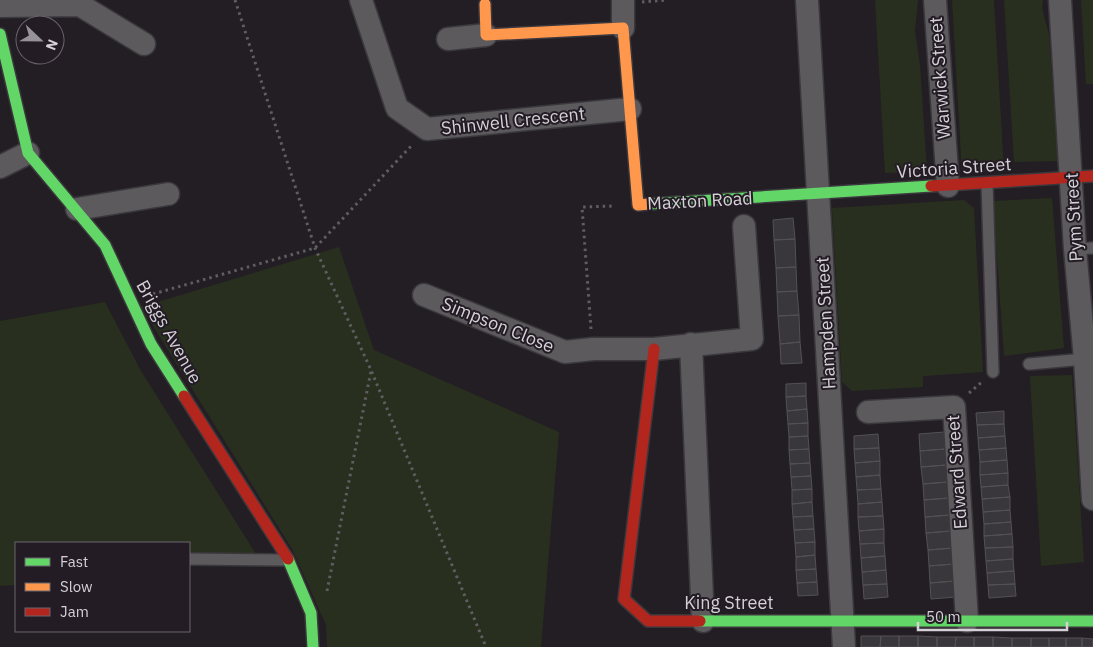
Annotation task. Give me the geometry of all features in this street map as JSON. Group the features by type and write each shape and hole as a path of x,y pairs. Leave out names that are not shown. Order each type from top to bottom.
{"street":[{"name":"Shinwell Crescent","path":"361,0 397,108 427,129 630,110"},
{"name":"Maxton Road","path":"623,0 622,28 638,205 818,194"},
{"name":"Hampden Street","path":"806,0 844,647"},
{"name":"Pym Street","path":"1060,0 1083,177 1085,359 1093,493"},
{"path":"485,4 486,35"},
{"path":"0,6 80,5 144,44"},
{"name":"Warwick Street","path":"936,11 948,186"},
{"path":"448,39 486,35 622,28"},
{"name":"Briggs Avenue","path":"0,34 28,152 77,208 104,245 151,344 288,560 311,614 313,647"},
{"path":"0,167 28,152"},
{"name":"Victoria Street","path":"818,194 1083,177"},
{"path":"77,208 168,194"},
{"name":"Simpson Close","path":"424,294 565,352 592,349 654,349 752,339 744,226"},
{"path":"692,344 703,621"},
{"name":"King Street","path":"654,349 624,599 648,621 1093,621"},
{"name":"Edward Street","path":"868,412 954,408 967,621"}],"lane":[{"path":"987,183 993,372"},
{"path":"1029,364 1085,359"},
{"path":"190,559 288,560"}],"path":[{"path":"235,0 315,248 371,370 486,647"},
{"path":"129,301 315,248 427,129"},
{"path":"592,349 582,207 638,205"},
{"path":"311,614 324,607 371,370"}],"green space":[{"path":"875,0 918,0 915,31 920,65 927,172 885,173"},
{"path":"952,0 994,0 1004,170 962,173"},
{"path":"1004,0 1043,0 1042,8 1049,35 1058,161 1014,162"},
{"path":"1081,0 1093,0 1093,84 1086,84"},
{"path":"1052,198 1064,348 1004,356 993,201"},
{"path":"964,200 974,208 983,372 923,376 923,387 852,391 842,382 832,208"},
{"path":"339,247 374,350 559,432 541,647 327,647 326,625 292,549 141,307"},
{"path":"105,302 141,371 256,554 190,553 190,542 15,542 15,585 0,586 0,321"},
{"path":"1072,375 1084,562 1041,566 1030,376"}],"building":[{"path":"793,218 795,239 774,240 773,220"},
{"path":"795,239 796,267 776,268 774,240"},
{"path":"796,267 797,291 777,292 776,268"},
{"path":"797,291 799,315 778,316 777,292"},
{"path":"799,315 800,342 780,344 778,316"},
{"path":"800,342 802,363 781,364 780,344"},
{"path":"806,383 806,396 786,397 786,384"},
{"path":"806,396 807,409 787,411 786,397"},
{"path":"807,409 808,423 788,424 787,411"},
{"path":"1004,411 1004,424 977,425 976,413"},
{"path":"808,423 808,436 789,437 788,424"},
{"path":"1004,424 1005,436 978,438 977,425"},
{"path":"944,432 945,449 920,451 919,434"},
{"path":"878,434 879,448 854,449 854,436"},
{"path":"808,436 809,449 789,450 789,437"},
{"path":"1005,436 1006,448 979,450 978,438"},
{"path":"879,448 880,461 855,463 854,449"},
{"path":"1006,448 1007,460 980,462 979,450"},
{"path":"809,449 810,463 790,464 789,450"},
{"path":"945,449 946,465 921,467 920,451"},
{"path":"1007,460 1008,473 980,475 980,462"},
{"path":"880,461 880,475 856,477 855,463"},
{"path":"810,463 811,476 791,477 790,464"},
{"path":"946,465 948,482 923,484 921,467"},
{"path":"1008,473 1008,485 981,487 980,475"},
{"path":"880,475 881,489 857,490 856,477"},
{"path":"811,476 812,489 792,490 791,477"},
{"path":"948,482 949,498 924,500 923,484"},
{"path":"1008,485 1010,497 982,499 981,487"},
{"path":"812,489 812,502 792,504 792,490"},
{"path":"881,489 882,502 858,504 857,490"},
{"path":"1010,497 1010,510 983,512 982,499"},
{"path":"949,498 950,515 925,517 924,500"},
{"path":"812,502 813,516 793,517 792,504"},
{"path":"882,502 883,516 858,517 858,504"},
{"path":"1010,510 1011,522 984,524 983,512"},
{"path":"950,515 951,531 926,533 925,517"},
{"path":"813,516 814,529 794,530 793,517"},
{"path":"883,516 884,529 859,531 858,517"},
{"path":"1011,522 1012,534 984,536 984,524"},
{"path":"814,529 815,542 795,543 794,530"},
{"path":"884,529 884,543 860,544 859,531"},
{"path":"951,531 953,548 928,550 926,533"},
{"path":"1012,534 1013,547 985,548 984,536"},
{"path":"815,542 815,555 796,557 795,543"},
{"path":"884,543 885,556 861,558 860,544"},
{"path":"1013,547 1013,559 986,561 985,548"},
{"path":"953,548 954,564 929,566 928,550"},
{"path":"815,555 816,569 796,570 796,557"},
{"path":"885,556 886,570 862,572 861,558"},
{"path":"1013,559 1014,571 987,573 986,561"},
{"path":"954,564 955,581 930,583 929,566"},
{"path":"816,569 817,582 797,583 796,570"},
{"path":"886,570 887,584 863,585 862,572"},
{"path":"1014,571 1015,584 988,585 987,573"},
{"path":"955,581 956,597 931,599 930,583"},
{"path":"817,582 818,595 798,596 797,583"},
{"path":"887,584 888,597 864,599 863,585"},
{"path":"1015,584 1016,596 989,598 988,585"},
{"path":"861,636 881,636 880,647 861,647"},
{"path":"881,636 899,636 899,647 880,647"},
{"path":"899,636 918,636 918,647 899,647"},
{"path":"918,636 937,637 937,647 918,647"},
{"path":"937,637 956,637 955,647 937,647"},
{"path":"956,637 974,637 974,647 955,647"},
{"path":"974,637 993,637 993,647 974,647"},
{"path":"993,637 1012,638 1012,647 993,647"},
{"path":"1012,638 1031,638 1031,647 1012,647"},
{"path":"1031,638 1049,638 1049,647 1031,647"},
{"path":"1049,638 1066,638 1066,647 1049,647"},
{"path":"1066,638 1082,638 1082,647 1066,647"},
{"path":"1082,638 1093,639 1093,647 1082,647"}],"traffic: fast":[{"path":"0,34 28,153 105,245 151,344 184,396"},
{"path":"649,204 931,186"},
{"path":"288,559 311,613 313,647"},
{"path":"700,621 1093,621"}],"traffic: slow":[{"path":"485,4 486,35 623,28 638,205 649,204"}],"traffic: jam":[{"path":"931,186 1093,176"},
{"path":"654,349 624,599 648,621 700,621"},
{"path":"184,396 288,559"}]}
